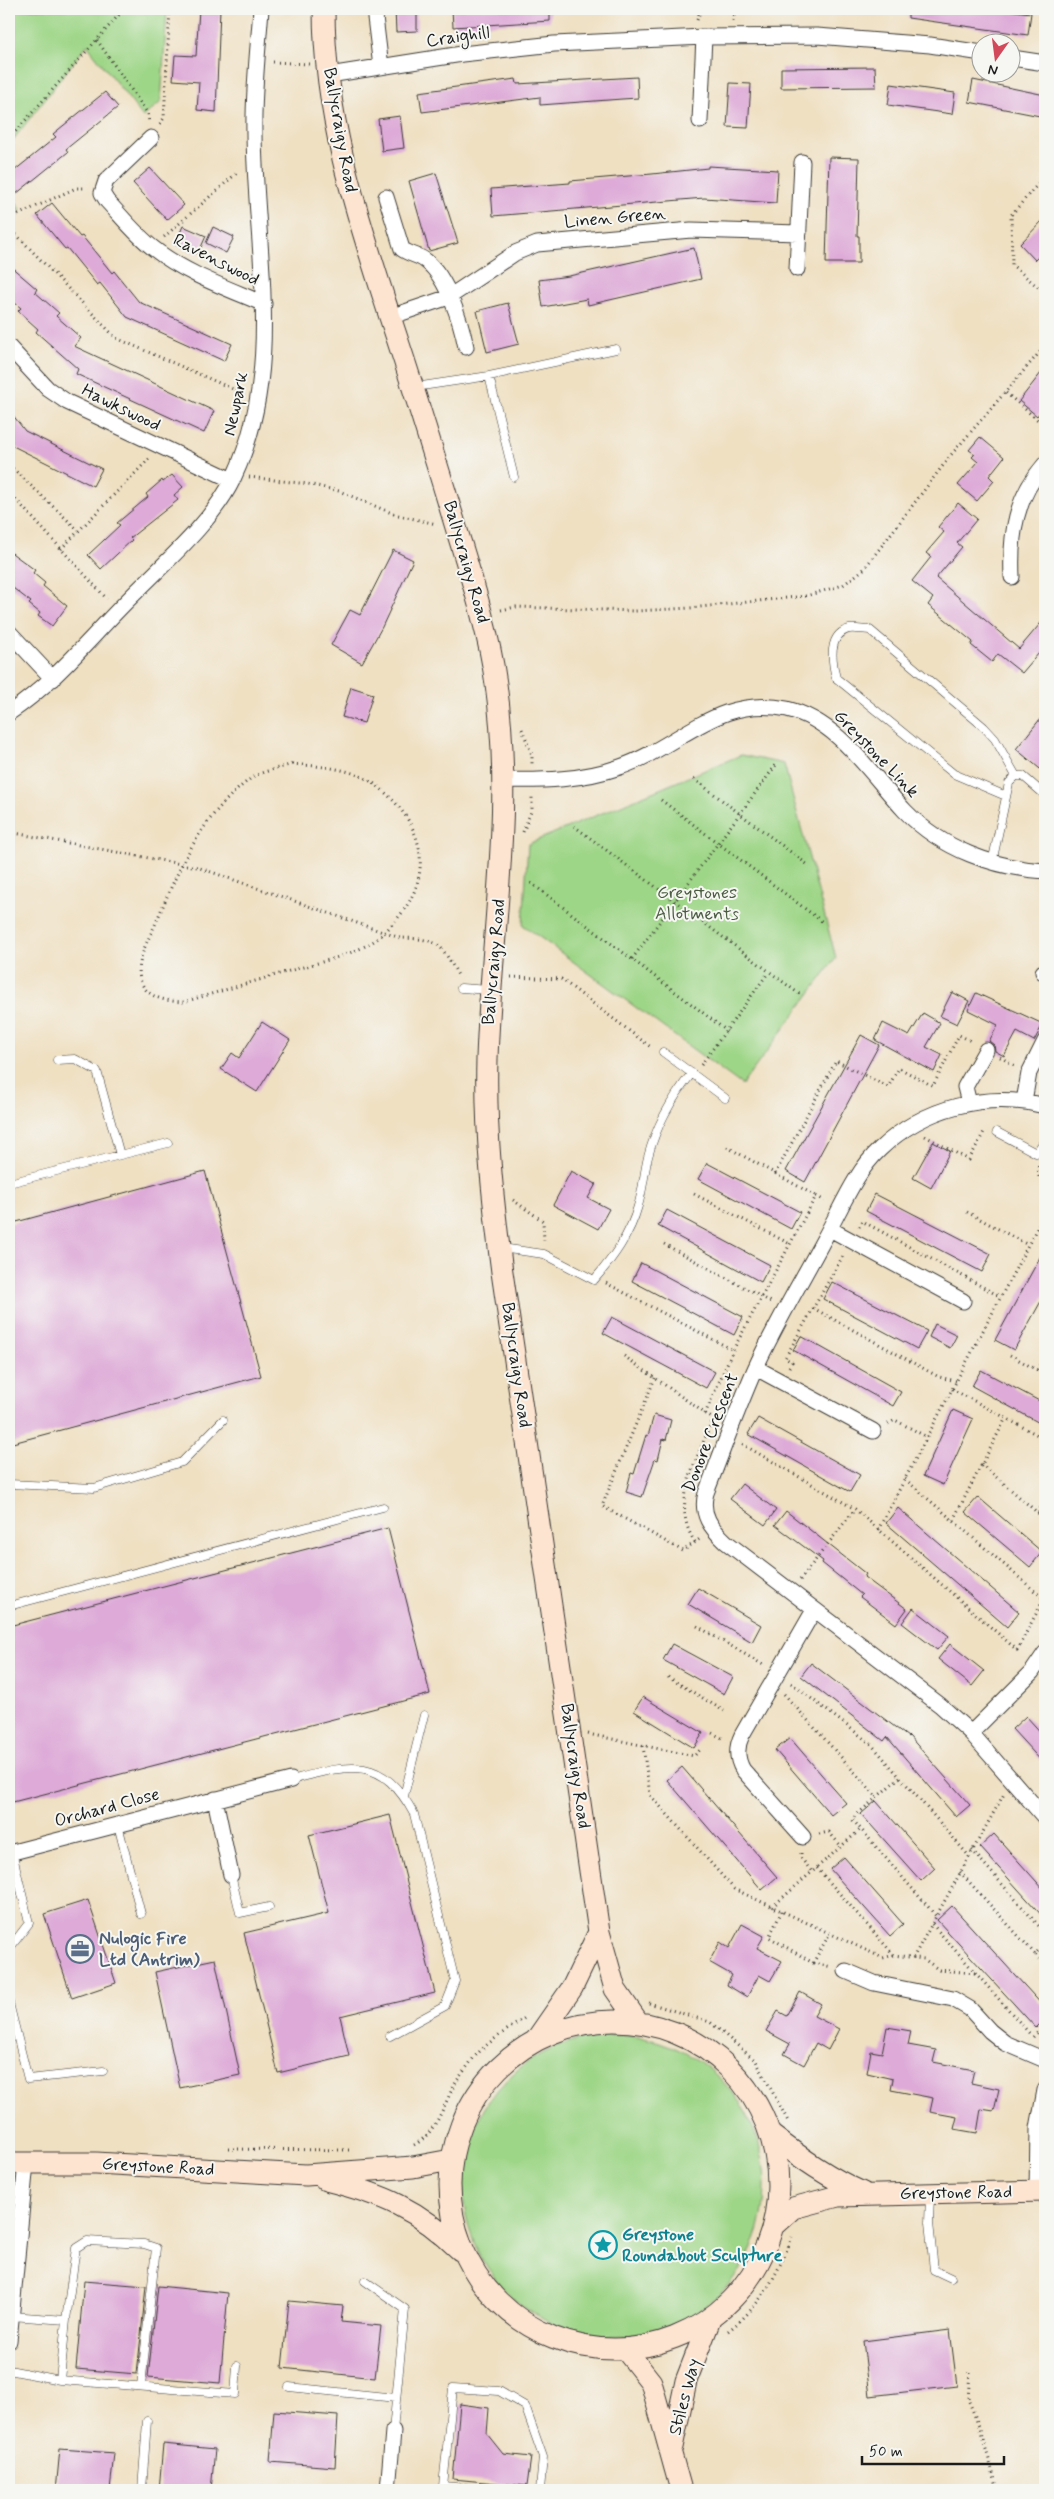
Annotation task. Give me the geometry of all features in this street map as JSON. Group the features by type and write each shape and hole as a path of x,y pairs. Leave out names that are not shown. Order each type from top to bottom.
{"main road":[{"name":"Ballycraigy Road","path":"324,9 328,70 345,174 456,527 488,639 496,684 504,780 498,983 487,1060 487,1120 499,1248 599,1932 615,1989 638,2022"},
{"path":"536,2040 572,1988 599,1932"},
{"path":"603,2021 638,2022 664,2028 688,2038 724,2063 747,2089 761,2111 771,2135 778,2181 773,2226 760,2261 739,2292 712,2317 670,2339 625,2349 585,2347 547,2335 513,2315 485,2287 464,2254 450,2207 451,2160 475,2096 502,2064 536,2040 578,2025 603,2021"},
{"name":"Greystone Road","path":"771,2135 810,2166 834,2180 867,2195"},
{"name":"Greystone Road","path":"17,2163 96,2163 306,2175 413,2167 451,2160"},
{"name":"Greystone Road","path":"306,2175 369,2190 403,2206 438,2228 464,2254"},
{"name":"Greystone Road","path":"773,2226 793,2208 809,2202 838,2196 1041,2191"},
{"name":"Stiles Way","path":"671,2450 686,2381 712,2317"},
{"name":"Stiles Way","path":"625,2349 651,2382 681,2490"}],"street":[{"name":"Newpark","path":"9,713 53,679 197,530 234,476 248,442 258,400 264,341 264,304 254,133 261,9"},
{"path":"374,9 381,66"},
{"name":"Craighill","path":"328,70 381,66 462,54 554,44 704,37 816,36 930,45 972,51"},
{"path":"700,121 704,37"},
{"path":"1022,60 1045,63"},
{"path":"102,188 106,181 151,138"},
{"path":"797,269 802,162"},
{"name":"Ravenswood","path":"102,188 107,201 152,248 185,269 264,304"},
{"path":"386,197 402,249 425,259 438,272 461,323 466,347"},
{"name":"Linen Green","path":"390,317 449,297 515,253 537,244 691,230 799,233"},
{"name":"Hawkswood","path":"9,347 48,389 66,402 158,446 234,476"},
{"path":"1012,577 1012,548 1016,515 1030,482 1045,464"},
{"path":"9,632 53,679"},
{"name":"Greystone Link","path":"504,780 532,781 574,778 620,768 638,760 716,716 746,707 774,707 804,715 834,733 907,813 924,828 950,845 992,862 1020,869 1045,871"},
{"path":"1024,1102 1029,1073 1045,1041"},
{"path":"969,1103 965,1087 986,1050"},
{"name":"Donore Crescent","path":"1045,1106 1024,1102 990,1100 969,1103 938,1112 894,1137 874,1154 840,1209 756,1368 704,1498 704,1512 713,1529 737,1552 940,1705 971,1733 1045,1818"},
{"path":"830,1229 963,1301"},
{"name":"Donore Crescent","path":"756,1368 873,1432"},
{"path":"804,1837 743,1770 738,1759 738,1746 741,1737 814,1610"},
{"path":"971,1733 1032,1672 1045,1653"},
{"name":"Orchard Close","path":"11,1852 291,1780"},
{"path":"214,1799 232,1875"},
{"path":"846,1971 874,1983 953,2000 970,2009 990,2031 1005,2043 1045,2060"},
{"path":"1041,2191 1038,2128 1045,2090"},
{"path":"9,2342 17,2163"},
{"path":"388,2490 392,2431"}],"lane":[{"path":"413,387 489,376 616,349"},
{"path":"489,376 514,477"},
{"path":"1006,796 954,774 836,678 830,655 837,637 849,629 870,630 984,727 995,739 1016,776"},
{"path":"992,862 1009,783 1016,776 1023,776 1045,795"},
{"path":"461,988 498,983"},
{"path":"664,1052 725,1098"},
{"path":"57,1060 75,1059 98,1071 120,1156"},
{"path":"499,1248 544,1254 594,1280 615,1256 626,1235 638,1207 649,1156 658,1128 675,1095 692,1073"},
{"path":"997,1132 1036,1153 1045,1140"},
{"path":"9,1183 168,1144"},
{"path":"9,1484 94,1488 182,1462 223,1420"},
{"path":"9,1606 382,1507"},
{"path":"404,1796 424,1715"},
{"path":"291,1780 339,1768 368,1768 404,1796 414,1814 455,1981 445,2006 390,2036"},
{"path":"118,1825 141,1914"},
{"path":"9,1949 29,1923 11,1852"},
{"path":"232,1875 240,1914 269,1907"},
{"path":"9,2003 28,2079 103,2071"},
{"path":"930,2194 928,2223 934,2270 951,2278"},
{"path":"60,2380 76,2248 86,2241 144,2244 156,2248 141,2386"},
{"path":"365,2281 405,2309 392,2431"},
{"path":"11,2316 66,2320"},
{"path":"9,2370 60,2380 235,2394 237,2366"},
{"path":"289,2387 396,2398"},
{"path":"489,2490 443,2486 453,2388 499,2391 525,2406 543,2457 540,2490"},
{"path":"142,2490 147,2421"}],"path":[{"path":"9,139 124,9"},
{"path":"151,138 164,118 170,9"},
{"path":"97,40 148,114 151,138"},
{"path":"257,61 328,70"},
{"path":"152,248 231,177 256,161"},
{"path":"1045,176 1011,215 1012,265 1045,293"},
{"path":"9,218 76,188 102,188"},
{"path":"9,227 116,338 258,400"},
{"path":"496,603 498,611 516,607 635,611 681,609 806,596 843,585 864,569 951,455 1045,346"},
{"path":"1006,392 1045,426"},
{"path":"61,549 150,459 158,446"},
{"path":"9,465 78,530"},
{"path":"234,476 308,484 339,491 394,514 456,527"},
{"path":"9,492 118,610"},
{"path":"521,728 532,755 532,809 521,835"},
{"path":"292,764 343,768 380,788 406,816 420,844 420,879 407,907 385,933 372,943 340,956 184,1002 162,1001 150,993 140,979 141,958 180,864 218,809 250,778 292,764"},
{"path":"632,959 776,765"},
{"path":"694,779 808,865"},
{"path":"661,800 824,923"},
{"path":"574,826 802,996"},
{"path":"9,832 197,867 400,938 426,939 442,947 460,979 461,988"},
{"path":"531,883 727,1031"},
{"path":"707,1060 768,972"},
{"path":"498,983 561,979 657,1052 664,1052"},
{"path":"775,1174 836,1061 888,1087 899,1068 933,1086"},
{"path":"916,1124 924,1136 969,1160 986,1127"},
{"path":"727,1147 840,1209"},
{"path":"1036,1153 1040,1177 1045,1180"},
{"path":"694,1194 790,1244"},
{"path":"507,1195 543,1222 544,1254"},
{"path":"624,1356 705,1414 733,1350 816,1196"},
{"path":"967,1212 1028,1246"},
{"path":"878,1530 1045,1213"},
{"path":"781,1382 792,1362 785,1358 862,1221 1001,1297"},
{"path":"664,1244 761,1297"},
{"path":"594,1280 610,1284 733,1350"},
{"path":"813,1308 939,1377 956,1381"},
{"path":"1010,1355 1037,1370 1045,1370"},
{"path":"1037,1370 1045,1357"},
{"path":"655,1378 647,1393 602,1506 683,1551 713,1529"},
{"path":"952,1389 1045,1439"},
{"path":"952,1520 1006,1418"},
{"path":"873,1432 895,1420 927,1437"},
{"path":"728,1436 855,1509 1017,1650 1045,1599 905,1479"},
{"path":"981,1464 1045,1519"},
{"path":"1038,1514 1045,1500"},
{"path":"791,1593 855,1509"},
{"path":"697,1626 871,1744 969,1856"},
{"path":"668,1677 724,1711"},
{"path":"775,1678 877,1797"},
{"path":"587,1744 586,1734 694,1756 702,1748"},
{"path":"643,1746 650,1795 734,1889 883,1958 894,1955 924,1959 939,1970 975,1973"},
{"path":"900,1777 852,1819 936,1916"},
{"path":"913,1958 996,1807 1013,1782"},
{"path":"772,1907 862,1829"},
{"path":"804,1837 829,1832 841,1846"},
{"path":"972,1850 1045,1933"},
{"path":"817,1868 894,1955"},
{"path":"960,1872 1045,1966"},
{"path":"782,1911 769,1937 813,1963 846,1971"},
{"path":"932,1924 1032,2037 1039,2040"},
{"path":"813,1963 830,1933"},
{"path":"1035,1954 1038,1951 1045,1958"},
{"path":"642,1997 648,2003 710,2022 756,2061 792,2127"},
{"path":"410,2148 420,2142 434,2127 457,2081 474,2058 497,2037 530,2014"},
{"path":"1032,2037 1045,2025"},
{"path":"227,2148 356,2150"},
{"path":"721,2336 744,2317 770,2286 792,2237 802,2223 809,2202"},
{"path":"970,2372 968,2399 980,2429 998,2490"}],"green space":[{"path":"9,9 167,9 161,102 143,117 87,45 9,145"},
{"path":"9,192 21,209 9,216"},
{"name":"Greystones Allotments","path":"741,755 784,764 836,958 742,1085 523,925 528,844"},
{"path":"614,2035 643,2038 672,2046 698,2060 721,2079 740,2102 754,2128 762,2157 765,2186 762,2215 754,2244 740,2270 721,2293 698,2312 672,2326 643,2334 614,2337 585,2334 556,2326 530,2312 507,2293 488,2270 474,2244 466,2215 463,2186 466,2157 474,2128 488,2102 507,2079 530,2060 556,2046 585,2038"}],"building":[{"path":"199,9 220,9 216,112 197,110 199,82 173,80 175,55 196,56"},
{"path":"395,9 417,9 417,31 396,32"},
{"path":"452,9 550,9 550,21 453,27"},
{"path":"908,9 998,9 1031,13 1028,35 1022,34 1022,32 1007,32 908,18"},
{"path":"875,67 876,87 781,88 781,68"},
{"path":"637,77 638,98 540,105 540,97 422,112 419,92 516,79 517,84"},
{"path":"973,82 983,82 1045,95 1045,117 969,102"},
{"path":"730,83 751,84 748,128 727,127"},
{"path":"891,84 955,93 952,114 888,105"},
{"path":"105,92 118,107 66,149 68,152 16,194 9,185 9,175 56,137 53,134"},
{"path":"400,116 404,148 382,151 378,119"},
{"path":"829,157 859,158 857,236 859,236 859,263 826,263"},
{"path":"708,166 778,170 776,203 704,198 493,216 491,189 570,183 570,181 708,168"},
{"path":"150,168 184,205 167,220 133,183"},
{"path":"436,173 458,243 429,251 409,181"},
{"path":"52,203 112,273 114,271 139,302 232,344 224,361 127,317 100,283 97,285 37,215"},
{"path":"1045,218 1045,250 1035,260 1020,244"},
{"path":"183,226 206,236 198,254 175,244"},
{"path":"213,227 234,237 226,253 206,243"},
{"path":"694,248 701,279 588,305 587,299 543,307 539,280 569,276"},
{"path":"9,265 37,289 35,292 59,313 56,316 81,338 74,346 214,411 204,433 76,374 78,369 36,332 38,329 18,311 21,308 9,298"},
{"path":"508,303 519,344 487,352 477,311"},
{"path":"1045,368 1045,406 1037,416 1019,401"},
{"path":"9,410 25,431 102,469 93,486 9,444"},
{"path":"980,437 1004,457 989,476 994,481 977,501 958,485 978,462 972,457 975,454 969,450"},
{"path":"172,475 183,487 174,495 178,500 130,538 132,540 101,569 88,555 120,525 117,523 148,497 146,494 162,480 163,482"},
{"path":"958,503 977,519 957,543 962,547 936,578 1019,649 1045,618 1045,658 1039,653 1022,673 998,654 992,662 971,645 973,642 928,605 933,598 912,581 931,557 926,553 944,532 938,527"},
{"path":"393,550 413,560 382,627 362,663 331,645 350,610 360,615"},
{"path":"9,551 35,570 33,573 45,583 43,586 67,606 52,626 38,616 40,613 29,604 31,602 9,585"},
{"path":"351,687 373,694 364,723 342,717"},
{"path":"1045,713 1045,773 1016,749"},
{"path":"952,992 969,1001 957,1024 940,1016"},
{"path":"976,993 1043,1024 1034,1041 1017,1032 1004,1056 995,1051 994,1045 989,1041 998,1025 968,1010"},
{"path":"923,1013 940,1023 926,1047 942,1055 934,1072 875,1040 883,1023 909,1036"},
{"path":"262,1022 290,1040 257,1092 221,1069 232,1053 239,1058"},
{"path":"861,1035 879,1045 805,1182 786,1171"},
{"path":"933,1142 950,1151 931,1188 913,1178"},
{"path":"707,1163 800,1212 791,1229 698,1179"},
{"path":"205,1171 261,1376 9,1444 9,1224"},
{"path":"571,1171 596,1184 588,1198 609,1209 598,1229 553,1205"},
{"path":"875,1194 991,1254 982,1272 866,1211"},
{"path":"667,1210 770,1265 761,1282 658,1226"},
{"path":"1045,1248 1045,1294 1014,1350 995,1340"},
{"path":"641,1263 743,1317 734,1335 632,1281"},
{"path":"832,1282 927,1331 917,1349 823,1299"},
{"path":"612,1317 715,1372 706,1388 603,1333"},
{"path":"935,1324 957,1335 950,1348 929,1337"},
{"path":"801,1336 901,1392 893,1406 793,1350"},
{"path":"981,1370 1045,1404 1045,1426 972,1386"},
{"path":"953,1410 973,1419 943,1485 923,1476"},
{"path":"654,1415 671,1420 666,1440 663,1439 658,1460 655,1459 642,1497 626,1492 631,1473 634,1474"},
{"path":"758,1418 860,1475 850,1492 748,1434"},
{"path":"742,1484 776,1510 765,1525 730,1499"},
{"path":"978,1497 1042,1552 1030,1567 965,1512"},
{"path":"898,1508 1019,1612 1007,1627 886,1523"},
{"path":"786,1511 866,1574 864,1577 907,1609 896,1624 860,1597 862,1595 822,1563 823,1561 775,1525"},
{"path":"388,1528 430,1694 9,1803 9,1626"},
{"path":"698,1588 761,1625 752,1642 688,1604"},
{"path":"913,1608 949,1636 937,1650 902,1623"},
{"path":"672,1644 733,1677 724,1694 663,1660"},
{"path":"950,1644 984,1671 972,1686 938,1659"},
{"path":"811,1663 909,1736 970,1805 956,1817 887,1737 884,1741 801,1676"},
{"path":"643,1697 703,1733 694,1748 634,1711"},
{"path":"1026,1716 1045,1737 1045,1765 1012,1729"},
{"path":"790,1738 846,1803 831,1815 775,1750"},
{"path":"682,1767 777,1877 762,1890 667,1780"},
{"path":"876,1801 935,1868 921,1881 861,1814"},
{"path":"390,1815 435,1993 340,2016 349,2056 278,2073 244,1933 329,1913 309,1835"},
{"path":"994,1834 1045,1891 1045,1919 980,1847"},
{"path":"844,1857 903,1924 890,1936 830,1869"},
{"name":"Nulogic Fire Ltd (Antrim)","path":"88,1900 116,1983 72,1998 44,1914"},
{"path":"952,1906 1045,2008 1045,2019 1036,2028 937,1920"},
{"path":"742,1924 764,1936 757,1948 782,1961 770,1981 759,1975 747,1997 727,1985 732,1975 709,1962 720,1942 729,1948"},
{"path":"215,1959 240,2075 180,2088 155,1972"},
{"path":"800,1992 821,2004 814,2016 839,2029 828,2050 816,2043 804,2065 784,2054 790,2044 766,2031 778,2011 787,2016"},
{"path":"887,2027 911,2031 908,2045 936,2050 933,2062 974,2070 971,2083 999,2089 994,2111 981,2109 977,2133 954,2129 957,2117 930,2112 933,2098 891,2090 893,2079 867,2073 871,2051 882,2053"},
{"path":"84,2281 146,2286 137,2374 76,2369"},
{"path":"158,2286 228,2293 220,2383 148,2377"},
{"path":"289,2301 343,2306 341,2322 381,2326 375,2378 282,2368"},
{"path":"950,2330 957,2386 870,2396 863,2341"},
{"path":"460,2404 489,2408 487,2434 503,2454 531,2457 527,2486 453,2479"},
{"path":"274,2411 338,2416 335,2467 270,2462"},
{"path":"163,2444 215,2449 211,2490 159,2490"},
{"path":"60,2449 114,2453 110,2490 56,2490"}],"place":[{"name":"Nulogic Fire Ltd (Antrim)","path":"80,1949"},
{"name":"Greystone Roundabout Sculpture","path":"603,2245"}]}
